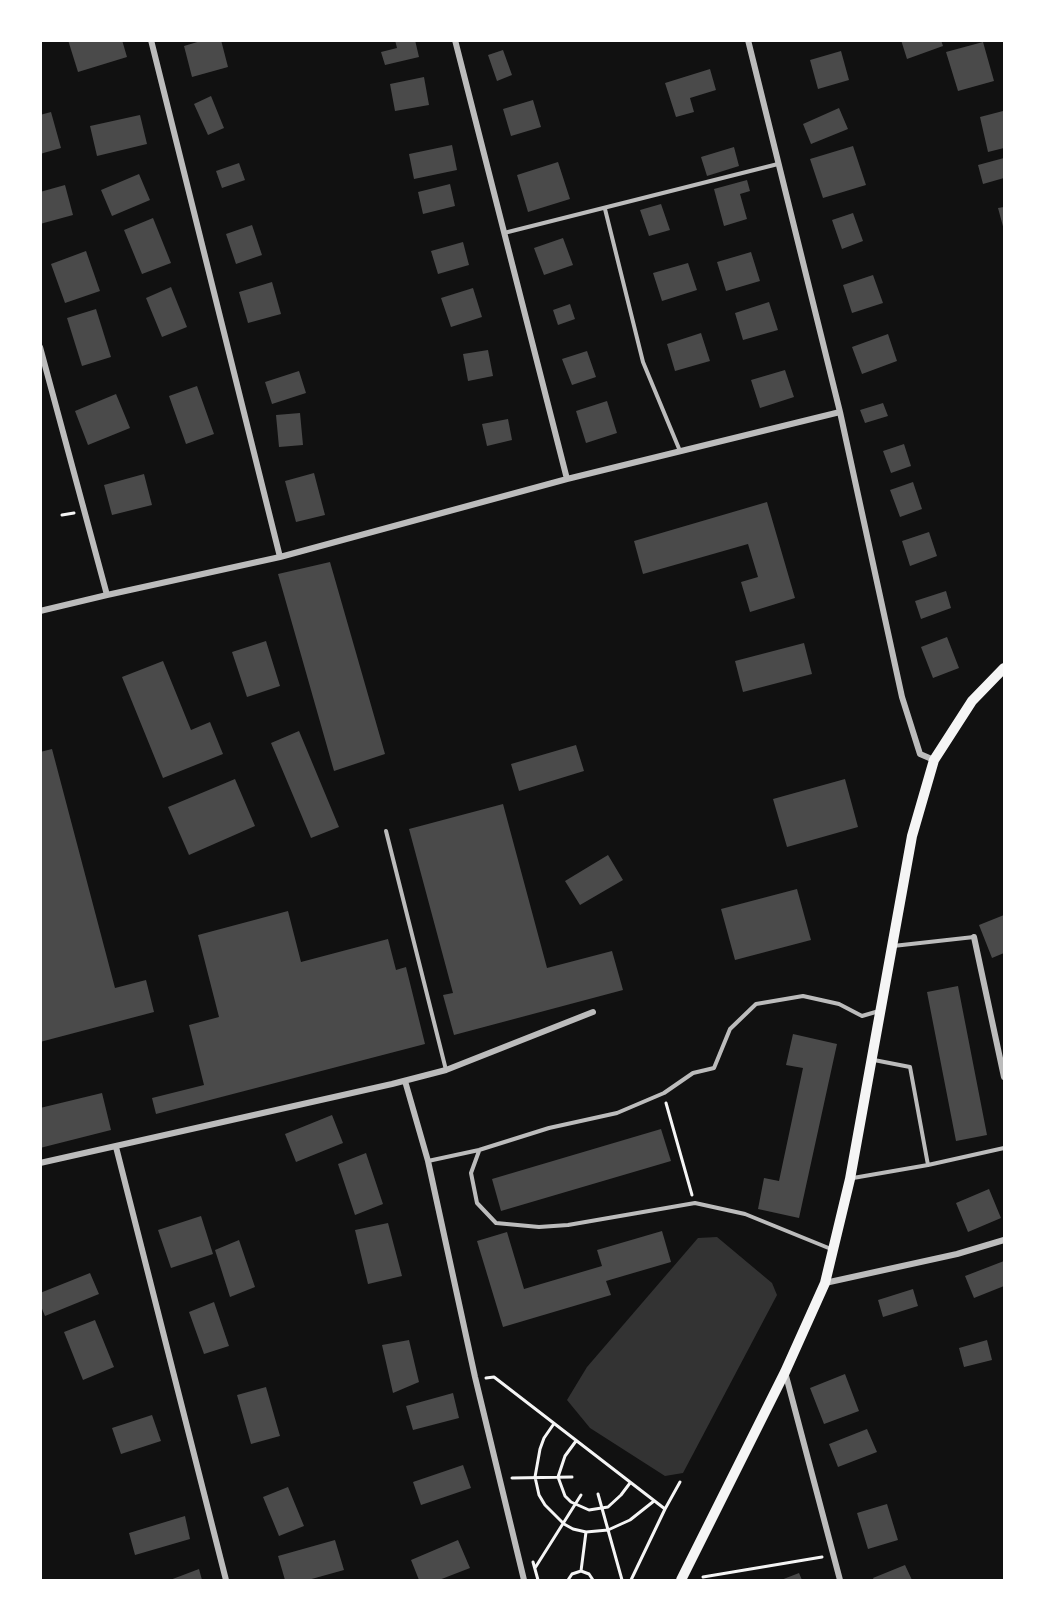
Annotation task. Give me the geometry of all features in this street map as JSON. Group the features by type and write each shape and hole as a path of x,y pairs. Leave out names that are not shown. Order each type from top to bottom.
{"main road":[{"path":"681,1581 785,1372 825,1283 850,1179 912,836 934,760 972,701 1005,668"}],"street":[{"path":"151,40 280,557"},
{"path":"454,40 567,479"},
{"path":"748,40 840,412 902,697 920,754 934,760"},
{"path":"40,347 107,595"},
{"path":"40,611 280,557 567,479 840,412"},
{"path":"974,937 1005,1077"},
{"path":"40,1163 446,1070 593,1012"},
{"path":"405,1081 428,1161 475,1377 524,1581"},
{"path":"116,1147 226,1581"},
{"path":"825,1283 957,1254 1005,1240"},
{"path":"785,1372 840,1581"}],"lane":[{"path":"504,233 779,164"},
{"path":"605,209 643,362 680,451"},
{"path":"386,831 446,1070"},
{"path":"892,946 974,937"},
{"path":"428,1161 480,1150 549,1128 616,1113 664,1093 693,1073 714,1068 730,1029 756,1004 802,996 839,1004 862,1016 881,1010"},
{"path":"871,1059 910,1067 928,1165"},
{"path":"850,1179 1005,1148"},
{"path":"480,1150 471,1173 477,1203 496,1224 539,1227 568,1225 695,1203 745,1214 833,1250"}],"path":[{"path":"664,1093 671,1125 695,1203"},
{"path":"486,1378 494,1377 665,1509"},
{"path":"554,1424 544,1438 535,1477 539,1495 545,1505 564,1524 586,1532 608,1530 630,1520 654,1501"},
{"path":"576,1441 565,1456 558,1477 565,1496 575,1504 589,1510 602,1509 615,1502 630,1483"},
{"path":"514,1488 512,1478 572,1477"},
{"path":"631,1581 680,1482"},
{"path":"598,1494 622,1581"},
{"path":"535,1568 581,1495"},
{"path":"581,1571 586,1532"},
{"path":"703,1577 834,1556"},
{"path":"532,1558 538,1581"},
{"path":"567,1581 572,1574 581,1571 589,1574 593,1581"}],"shaded area":[{"path":"717,1237 772,1283 777,1295 683,1473 665,1476 590,1428 567,1400 587,1367 698,1238"}],"building":[{"path":"68,40 122,40 127,57 78,72"},
{"path":"204,40 221,40 228,67 192,77 184,46"},
{"path":"395,40 415,40 419,57 385,65 381,52 397,48"},
{"path":"901,40 941,40 943,46 907,59"},
{"path":"983,42 994,81 958,91 946,52"},
{"path":"503,50 512,75 497,81 488,55"},
{"path":"841,51 849,80 818,89 810,60"},
{"path":"710,69 716,90 690,98 694,112 676,117 665,83"},
{"path":"424,77 429,105 395,111 390,84"},
{"path":"211,96 224,128 208,135 194,104"},
{"path":"533,100 541,127 511,136 503,109"},
{"path":"839,108 848,129 811,144 803,124"},
{"path":"1003,111 1004,148 988,152 980,117"},
{"path":"51,112 61,148 40,154 40,115"},
{"path":"140,115 147,144 97,156 90,126"},
{"path":"452,145 457,170 414,179 409,154"},
{"path":"853,146 866,185 823,198 810,159"},
{"path":"734,147 739,166 707,176 701,157"},
{"path":"1004,158 1004,178 983,184 978,165"},
{"path":"558,162 570,199 528,212 517,175"},
{"path":"239,163 245,180 222,188 216,171"},
{"path":"139,174 150,200 112,216 101,190"},
{"path":"747,180 750,191 740,194 747,219 724,226 714,189"},
{"path":"450,184 455,206 423,214 418,192"},
{"path":"65,185 73,215 40,224 40,192"},
{"path":"661,204 670,230 649,236 640,210"},
{"path":"1004,207 1004,230 998,208"},
{"path":"853,213 863,241 842,249 832,220"},
{"path":"153,218 171,263 142,274 124,230"},
{"path":"252,225 262,255 236,264 226,234"},
{"path":"563,238 573,265 544,275 534,248"},
{"path":"463,242 469,265 438,274 431,251"},
{"path":"86,251 100,291 65,303 51,264"},
{"path":"751,252 760,281 726,291 717,262"},
{"path":"688,263 697,290 662,301 653,273"},
{"path":"873,275 883,303 852,313 843,285"},
{"path":"272,282 281,314 248,323 239,292"},
{"path":"171,287 187,327 162,337 146,298"},
{"path":"473,288 482,317 451,327 441,298"},
{"path":"769,302 778,330 743,340 735,313"},
{"path":"570,304 575,319 558,325 553,310"},
{"path":"96,309 111,357 82,366 67,318"},
{"path":"701,333 710,361 675,371 667,344"},
{"path":"888,334 897,361 862,374 852,347"},
{"path":"488,350 493,376 468,381 463,354"},
{"path":"587,351 596,377 572,385 562,359"},
{"path":"785,370 794,397 760,408 751,380"},
{"path":"299,371 306,393 272,404 265,382"},
{"path":"197,386 214,434 186,444 169,396"},
{"path":"116,394 130,428 88,445 75,411"},
{"path":"607,401 617,433 586,443 576,411"},
{"path":"883,403 888,416 865,423 860,410"},
{"path":"300,413 303,445 279,447 276,415"},
{"path":"508,419 512,440 487,446 482,424"},
{"path":"904,444 911,466 891,473 883,451"},
{"path":"314,473 325,515 296,522 285,481"},
{"path":"144,474 152,505 112,515 104,485"},
{"path":"913,482 922,509 900,517 890,490"},
{"path":"767,502 795,598 750,612 741,582 758,577 748,544 643,574 634,541"},
{"path":"929,532 937,556 910,566 902,541"},
{"path":"330,562 385,754 334,771 278,574"},
{"path":"946,591 951,608 921,619 915,601"},
{"path":"947,637 959,668 933,678 921,647"},
{"path":"266,641 280,686 247,697 232,652"},
{"path":"804,643 812,674 743,692 735,661"},
{"path":"163,661 191,730 210,722 223,754 163,778 122,677"},
{"path":"299,731 339,827 311,838 271,743"},
{"path":"576,745 584,771 519,791 511,764"},
{"path":"52,749 115,988 146,980 154,1012 40,1042 40,752"},
{"path":"235,779 255,826 189,855 168,807"},
{"path":"845,779 858,827 787,847 773,799"},
{"path":"503,804 547,968 612,951 623,990 454,1035 443,995 453,993 409,829"},
{"path":"608,855 623,880 580,905 565,881"},
{"path":"797,889 811,940 735,960 721,909"},
{"path":"288,911 301,962 388,939 396,970 406,967 425,1044 156,1114 152,1098 204,1085 189,1025 219,1017 198,935"},
{"path":"1004,915 1004,953 992,958 979,925"},
{"path":"958,986 987,1135 956,1141 927,992"},
{"path":"793,1034 837,1044 799,1218 758,1209 764,1178 779,1181 803,1068 786,1065"},
{"path":"102,1093 111,1130 40,1148 40,1108"},
{"path":"332,1115 343,1143 296,1162 285,1134"},
{"path":"661,1129 671,1161 501,1211 492,1179"},
{"path":"366,1153 383,1204 355,1215 338,1164"},
{"path":"989,1189 1001,1218 968,1232 956,1203"},
{"path":"201,1216 213,1254 171,1268 158,1230"},
{"path":"388,1223 402,1276 368,1284 355,1230"},
{"path":"662,1231 671,1262 606,1281 611,1295 503,1327 477,1241 507,1232 524,1289 602,1266 597,1250"},
{"path":"239,1240 255,1287 230,1297 215,1250"},
{"path":"1004,1261 1004,1286 974,1298 965,1276"},
{"path":"90,1273 99,1294 45,1316 40,1304 40,1293"},
{"path":"913,1289 918,1306 883,1317 878,1300"},
{"path":"214,1302 229,1346 204,1354 189,1312"},
{"path":"95,1320 114,1367 83,1380 64,1332"},
{"path":"409,1340 419,1382 393,1393 382,1345"},
{"path":"987,1340 992,1360 964,1367 959,1348"},
{"path":"845,1374 859,1411 824,1424 810,1388"},
{"path":"266,1387 280,1436 251,1444 237,1395"},
{"path":"453,1393 459,1418 413,1430 406,1406"},
{"path":"152,1415 161,1441 121,1454 112,1428"},
{"path":"867,1429 877,1452 838,1467 829,1444"},
{"path":"463,1465 471,1488 421,1505 413,1482"},
{"path":"288,1487 304,1526 279,1536 263,1497"},
{"path":"887,1504 898,1540 868,1549 857,1513"},
{"path":"185,1516 190,1539 135,1555 129,1533"},
{"path":"335,1540 344,1570 308,1580 285,1580 278,1556"},
{"path":"458,1540 470,1568 439,1580 419,1580 411,1560"},
{"path":"905,1565 912,1580 874,1580 873,1578"},
{"path":"199,1569 202,1580 170,1580"},
{"path":"799,1573 802,1580 781,1580"}]}
